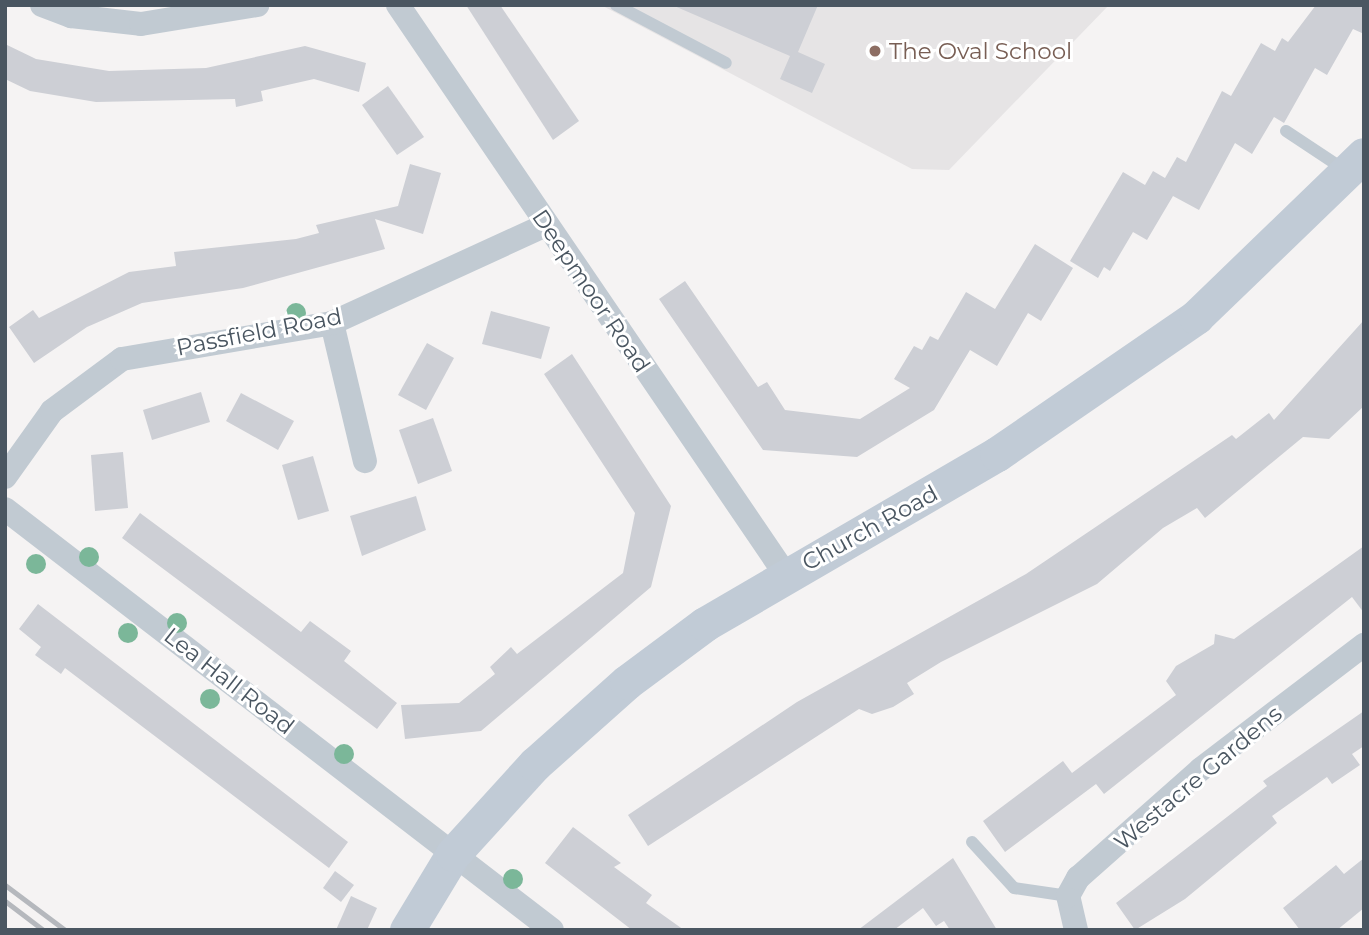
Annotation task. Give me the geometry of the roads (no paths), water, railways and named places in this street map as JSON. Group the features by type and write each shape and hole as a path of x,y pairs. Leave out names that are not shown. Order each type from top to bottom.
{"street":[{"path":"42,5 122,23 257,5"},
{"name":"Deepmoor Road","path":"398,5 786,575"},
{"name":"Church Road","path":"407,930 453,854 608,697 705,624 997,454 1196,317 1356,164"},
{"name":"Passfield Road","path":"5,477 51,411 122,359 332,323 546,225"},
{"path":"332,323 365,461"},
{"name":"Lea Hall Road","path":"5,509 552,930"},
{"name":"Westacre Gardens","path":"1068,896 1078,878 1202,769 1364,645"},
{"path":"1068,896 1076,930"}],"lane":[{"path":"616,5 726,63"},
{"path":"1286,131 1356,164"},
{"path":"972,842 1014,888 1068,896"}],"railway":[{"path":"5,885 65,930"},
{"path":"5,901 43,930"}],"place":[{"name":"The Oval School","path":"875,51"}]}
